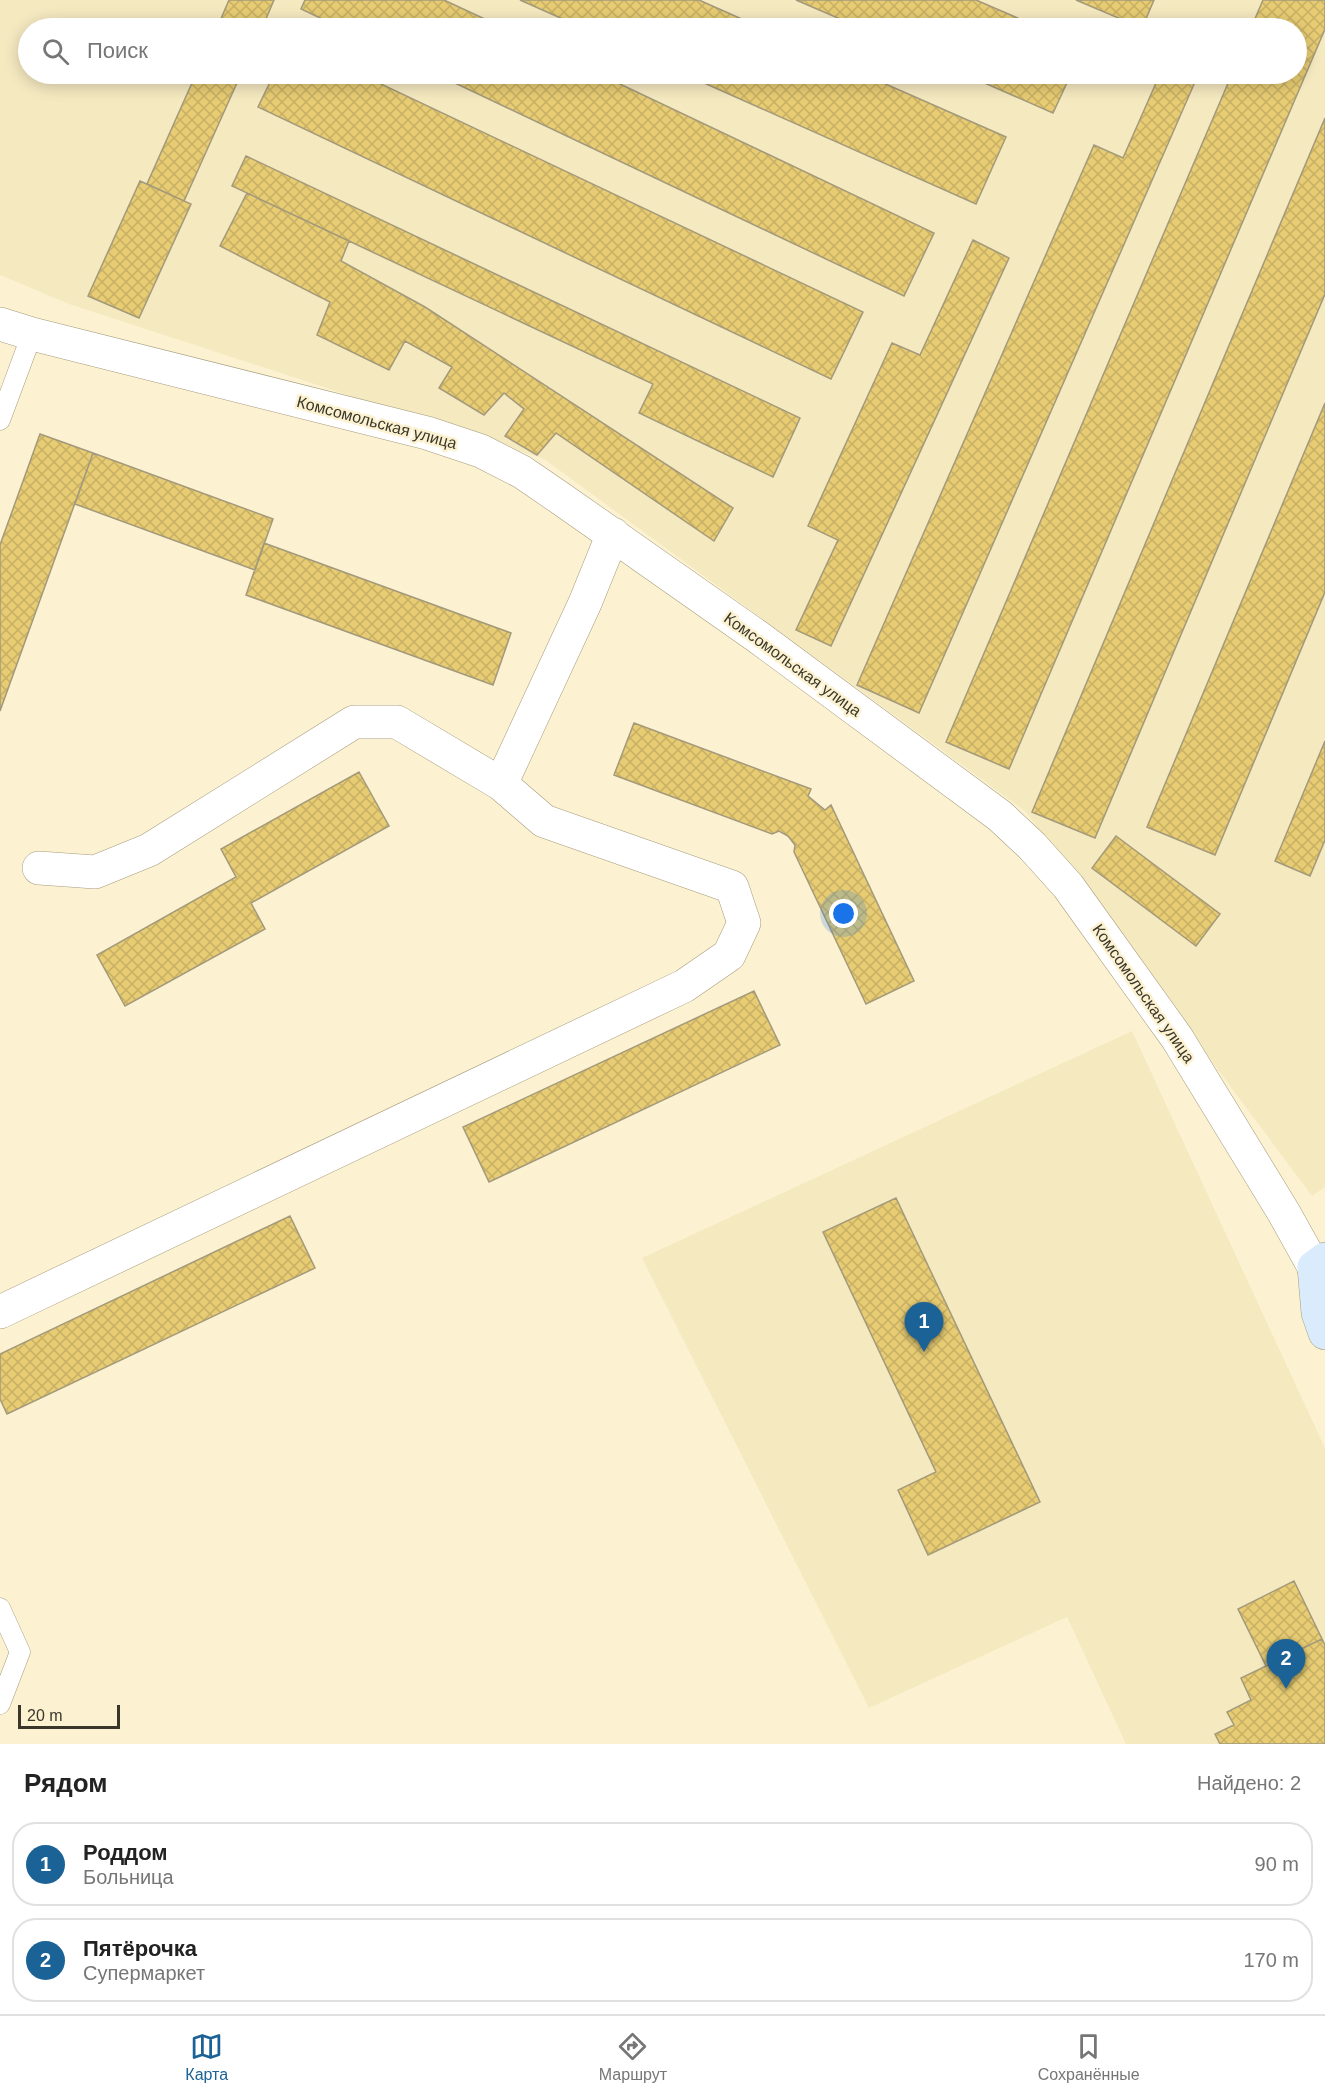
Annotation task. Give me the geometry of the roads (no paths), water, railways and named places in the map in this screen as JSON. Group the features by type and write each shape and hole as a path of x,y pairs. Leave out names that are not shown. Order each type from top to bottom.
{"street":[{"name":"Комсомольская улица","path":"0,324 427,433 481,451 522,472 613,534 758,637 1000,816 1032,846 1068,886 1177,1038 1284,1213 1319,1263 1318,1313 1325,1333"},
{"path":"501,784 585,603 613,534"},
{"path":"0,1312 684,986 729,955 744,923 732,887 544,821 501,784 397,722 354,722 149,850 95,872 39,867"}],"lane":[{"path":"0,420 32,334"},
{"path":"0,1608 20,1652 0,1704"}],"place":[{"name":"Роддом","path":"924,1352"},
{"name":"Пятёрочка","path":"1286,1689"}]}
